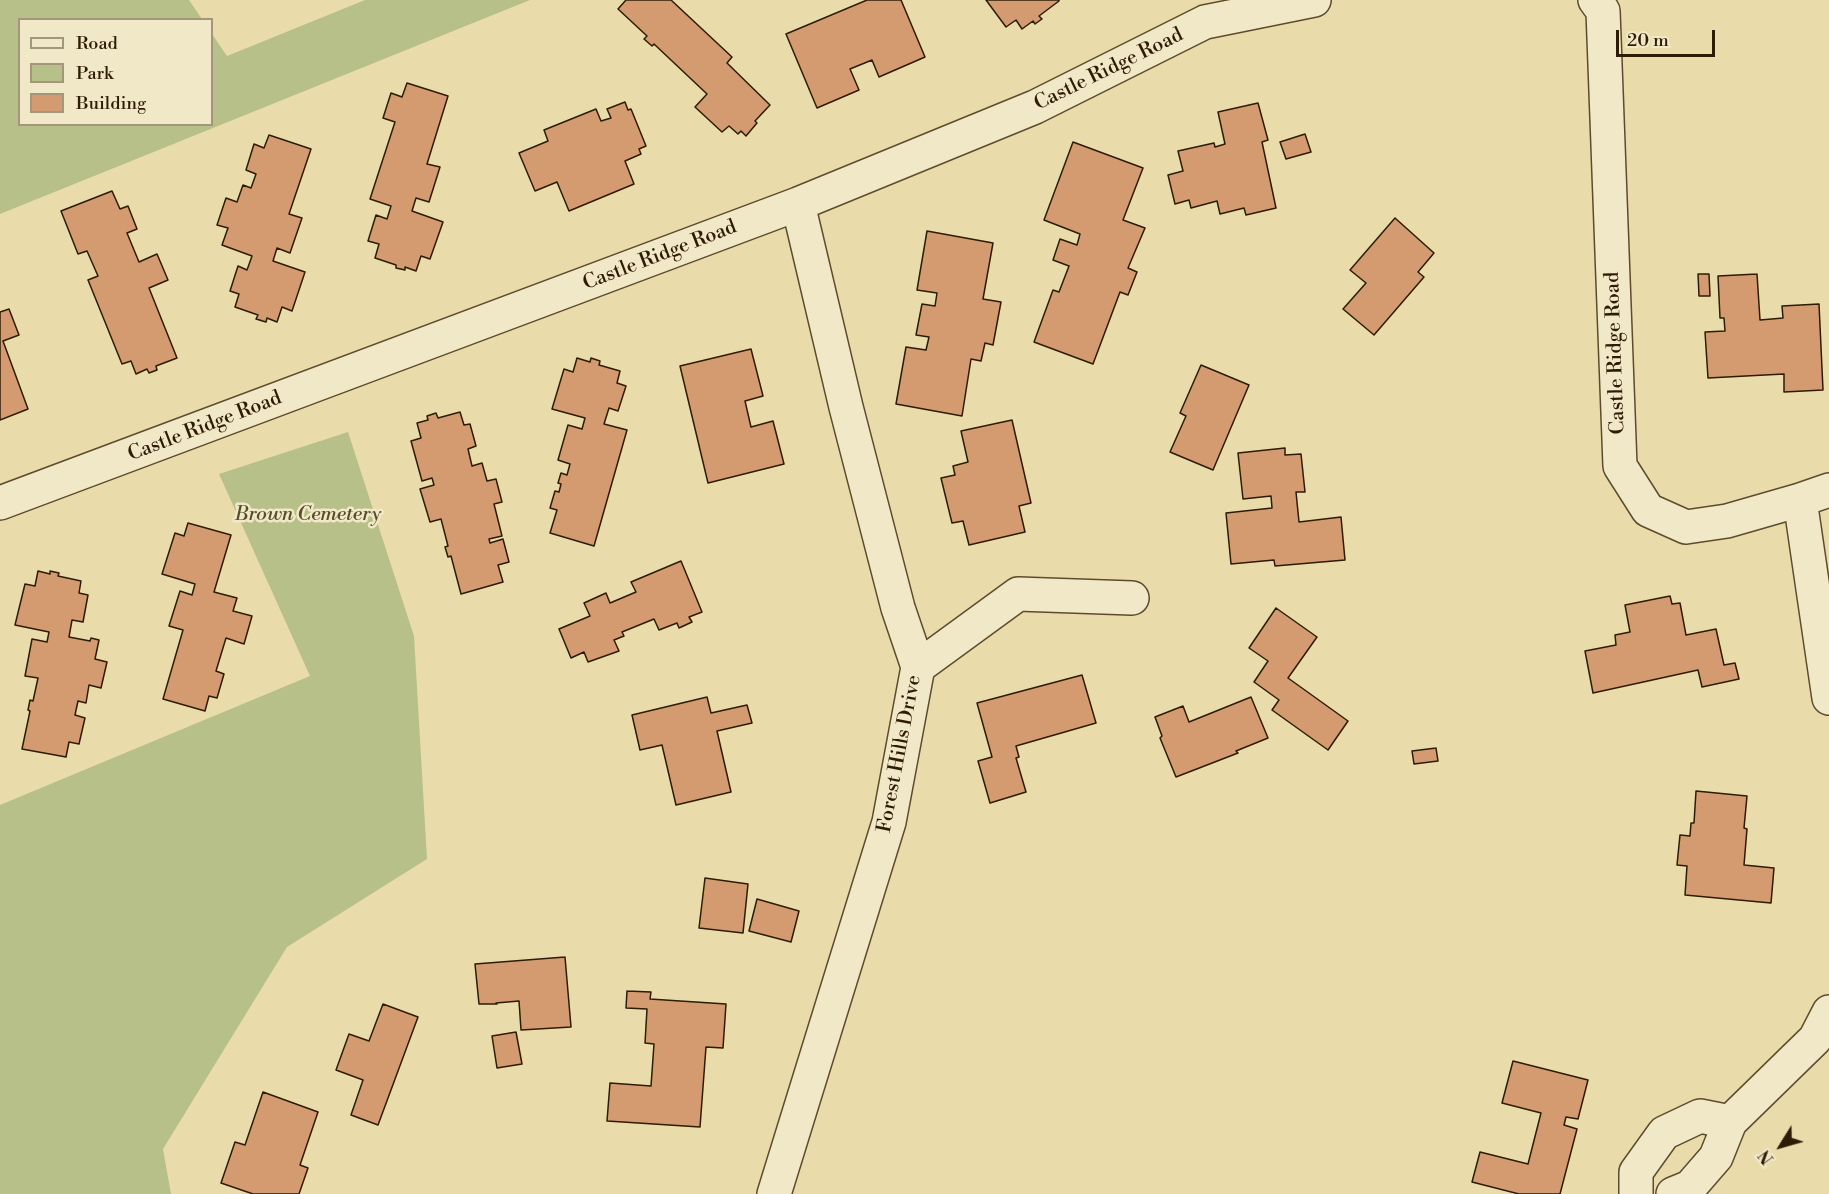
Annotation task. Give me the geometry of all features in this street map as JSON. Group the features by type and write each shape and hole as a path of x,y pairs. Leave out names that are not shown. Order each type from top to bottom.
{"street":[{"name":"Castle Ridge Road","path":"0,503 798,204 1035,107 1205,22 1314,0"},
{"name":"Castle Ridge Road","path":"1595,0 1603,12 1620,466 1648,510 1686,527 1727,521 1815,495"},
{"name":"Forest Hills Drive","path":"774,1194 889,822 918,667 898,608 846,407 798,204"},
{"path":"1815,495 1829,698"},
{"path":"918,667 1018,594 1132,598"},
{"path":"1673,1194 1690,1186 1716,1157 1730,1122 1815,1039 1829,1012"},
{"path":"1636,1194 1636,1172 1664,1133 1700,1116 1730,1122"}],"green space":[{"path":"0,0 189,0 201,18 18,18 18,126 213,126 213,35 227,56 365,0 530,0 0,214"},
{"name":"Brown Cemetery","path":"348,432 414,636 427,859 287,947 163,1149 171,1194 0,1194 0,805 310,676 219,474"}],"building":[{"path":"626,0 671,0 732,57 727,63 770,105 755,121 757,123 746,136 741,131 738,134 729,126 722,132 695,107 707,94 654,44 652,46 644,39 647,36 618,9"},
{"path":"867,0 901,0 925,57 879,77 872,60 850,69 859,90 817,108 786,34"},
{"path":"986,0 1059,1 1039,16 1042,19 1035,24 1033,21 1022,29 1016,20 1006,27"},
{"path":"407,83 448,96 427,164 440,167 429,202 416,198 412,211 443,222 430,259 421,256 416,271 405,267 405,270 396,268 396,265 375,258 379,244 368,241 376,215 387,219 391,206 370,199 395,122 383,118 391,93 402,97"},
{"path":"625,102 628,110 631,109 646,146 639,149 641,154 625,161 634,184 569,211 557,182 535,191 519,153 548,141 544,130 596,109 601,121 611,118 607,109"},
{"path":"1258,103 1268,140 1262,142 1276,208 1246,215 1244,208 1220,214 1217,201 1191,208 1189,200 1175,204 1168,175 1183,171 1178,151 1214,143 1215,147 1225,144 1218,112"},
{"path":"1305,134 1311,152 1286,159 1280,142"},
{"path":"269,135 311,149 289,214 302,218 290,253 277,248 273,261 305,272 292,311 282,307 277,322 267,318 266,322 256,319 258,315 235,307 239,294 230,291 238,266 247,270 252,256 222,245 228,228 217,225 226,198 237,202 243,185 251,188 256,174 246,170 254,144 264,148"},
{"path":"1073,142 1143,168 1123,220 1145,228 1128,268 1137,272 1128,295 1120,292 1093,364 1034,342 1053,290 1059,292 1069,266 1053,260 1060,239 1077,245 1080,234 1044,220"},
{"path":"112,191 120,209 128,206 137,229 127,233 139,262 157,254 168,280 149,288 177,358 156,366 157,370 149,373 147,369 136,374 131,361 122,364 88,280 98,276 87,251 78,254 61,211"},
{"path":"1395,218 1434,253 1418,272 1424,277 1374,335 1343,309 1366,283 1350,270"},
{"path":"927,231 993,243 983,299 1001,302 993,345 985,343 981,361 971,359 962,416 896,404 906,347 926,350 929,337 916,335 922,304 935,306 937,293 917,290"},
{"path":"1698,274 1709,274 1710,296 1699,296"},
{"path":"1757,274 1760,320 1783,318 1782,306 1819,304 1823,390 1784,392 1784,374 1708,378 1705,332 1725,331 1724,318 1720,318 1718,276"},
{"path":"9,309 19,335 3,341 28,409 0,420 0,312"},
{"path":"751,349 763,396 745,401 751,427 773,421 784,464 708,483 680,366"},
{"path":"577,358 590,362 591,358 600,361 599,365 620,371 617,383 626,386 618,411 609,408 604,424 627,430 594,546 550,533 557,510 550,508 555,491 559,492 561,484 558,483 561,473 567,475 570,464 558,460 568,425 582,429 585,418 552,409 564,369 573,372"},
{"path":"1201,365 1249,385 1213,470 1170,452 1186,416 1180,413"},
{"path":"460,412 464,425 470,424 476,446 468,449 472,466 482,463 487,481 496,479 502,502 494,504 502,536 489,539 490,543 503,539 509,562 498,565 503,582 461,594 451,556 448,557 445,547 448,546 441,519 430,522 420,489 434,485 432,478 422,481 411,441 421,438 417,423 428,420 427,416 436,413 438,418"},
{"path":"1012,420 1031,503 1019,506 1025,532 969,545 963,521 952,523 941,478 955,475 953,466 968,462 961,431"},
{"path":"1285,448 1285,455 1301,454 1305,492 1296,492 1299,522 1341,517 1345,560 1275,566 1274,560 1231,564 1226,513 1272,508 1271,496 1243,499 1238,453"},
{"path":"188,523 231,535 214,592 237,598 233,611 252,616 244,644 226,638 216,671 224,674 217,698 209,696 205,711 163,699 183,630 169,626 180,591 192,595 195,584 162,574 175,533 184,536"},
{"path":"681,561 702,612 689,617 692,622 679,628 677,623 659,630 654,619 622,632 624,636 614,640 619,651 588,662 584,652 571,658 559,629 590,616 584,603 606,593 610,603 636,592 631,582"},
{"path":"38,571 50,574 50,571 59,573 58,576 81,581 79,593 88,595 83,622 72,620 69,637 90,641 91,638 99,640 95,659 107,662 101,688 89,685 86,703 78,701 75,715 85,718 79,744 69,742 66,757 22,749 30,700 33,701 38,678 25,676 32,639 47,642 49,632 15,625 25,584 35,586"},
{"path":"1670,596 1672,604 1680,603 1686,635 1716,629 1724,665 1735,663 1739,679 1702,687 1698,670 1593,693 1585,651 1616,645 1615,635 1630,632 1625,605"},
{"path":"1276,608 1317,637 1288,678 1348,721 1328,750 1272,710 1279,700 1254,682 1268,661 1249,648"},
{"path":"1082,675 1096,723 1016,746 1019,757 1016,758 1026,792 990,803 978,761 992,757 977,703"},
{"path":"707,697 711,713 747,705 752,723 717,731 731,792 676,805 662,745 640,750 632,715"},
{"path":"1251,697 1268,738 1236,751 1238,753 1176,777 1160,738 1162,736 1155,717 1183,706 1189,722"},
{"path":"1436,748 1438,761 1414,764 1412,751"},
{"path":"1696,791 1747,796 1744,865 1774,868 1771,903 1685,895 1687,866 1677,865 1680,835 1690,836 1691,823 1694,823"},
{"path":"705,878 748,884 743,933 699,928"},
{"path":"757,899 799,911 791,942 749,931"},
{"path":"565,957 571,1027 521,1030 519,1001 479,1004 475,964"},
{"path":"627,991 651,992 650,999 726,1004 723,1048 706,1047 700,1127 607,1121 610,1083 651,1086 654,1044 645,1043 647,1009 626,1008"},
{"path":"383,1004 418,1017 378,1125 351,1115 363,1080 336,1070 349,1034 369,1041"},
{"path":"516,1032 522,1064 497,1068 492,1036"},
{"path":"1513,1061 1588,1080 1578,1119 1566,1117 1564,1125 1577,1129 1560,1194 1519,1194 1472,1182 1480,1152 1528,1164 1541,1113 1502,1103"},
{"path":"263,1092 318,1112 300,1165 308,1168 299,1194 253,1194 221,1183 235,1142 245,1145"}]}
